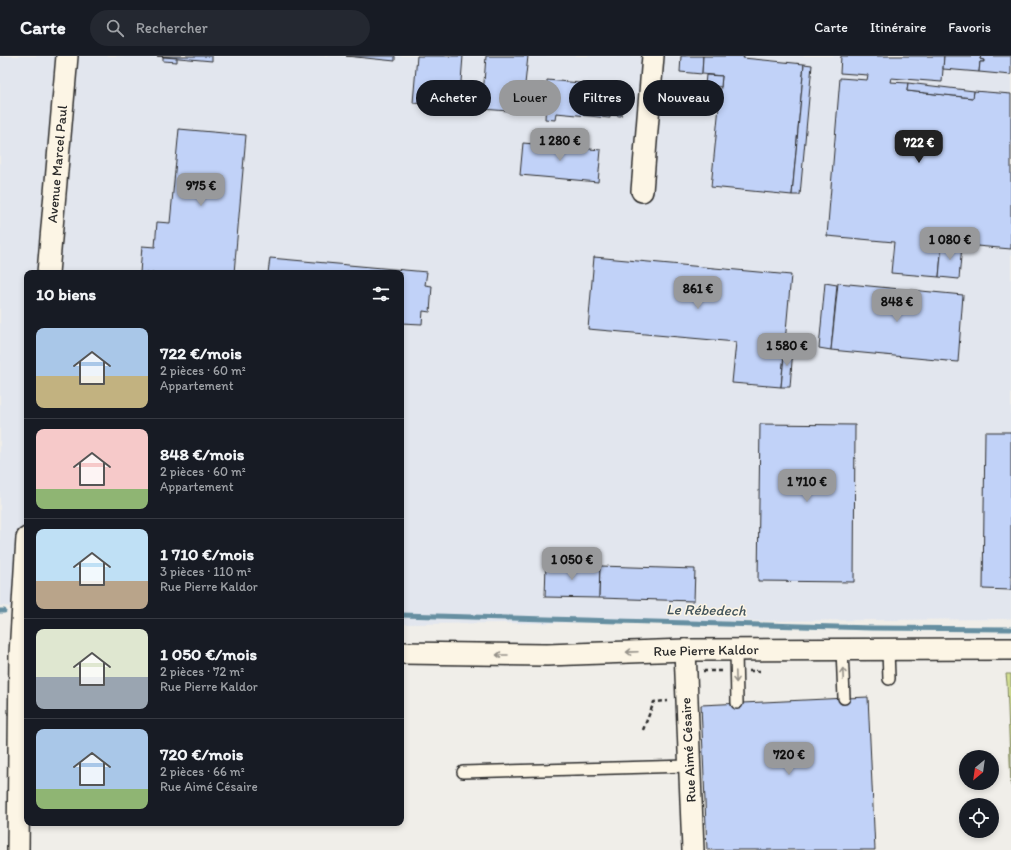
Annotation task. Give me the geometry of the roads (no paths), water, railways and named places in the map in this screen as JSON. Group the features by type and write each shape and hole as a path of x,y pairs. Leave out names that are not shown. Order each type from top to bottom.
{"street":[{"name":"Avenue Marcel Paul","path":"48,270 67,56"},
{"path":"642,191 652,56"},
{"path":"18,850 24,636"},
{"name":"Rue Pierre Kaldor","path":"404,653 547,655 685,650 1011,649"},
{"name":"Rue Aimé Césaire","path":"685,650 693,850"}],"lane":[{"path":"842,649 844,698"},
{"path":"888,649 889,679"},
{"path":"736,650 737,703"},
{"path":"463,772 689,766"}],"waterway":[{"name":"Le Rébedech","path":"404,615 872,628 1011,629"}]}
